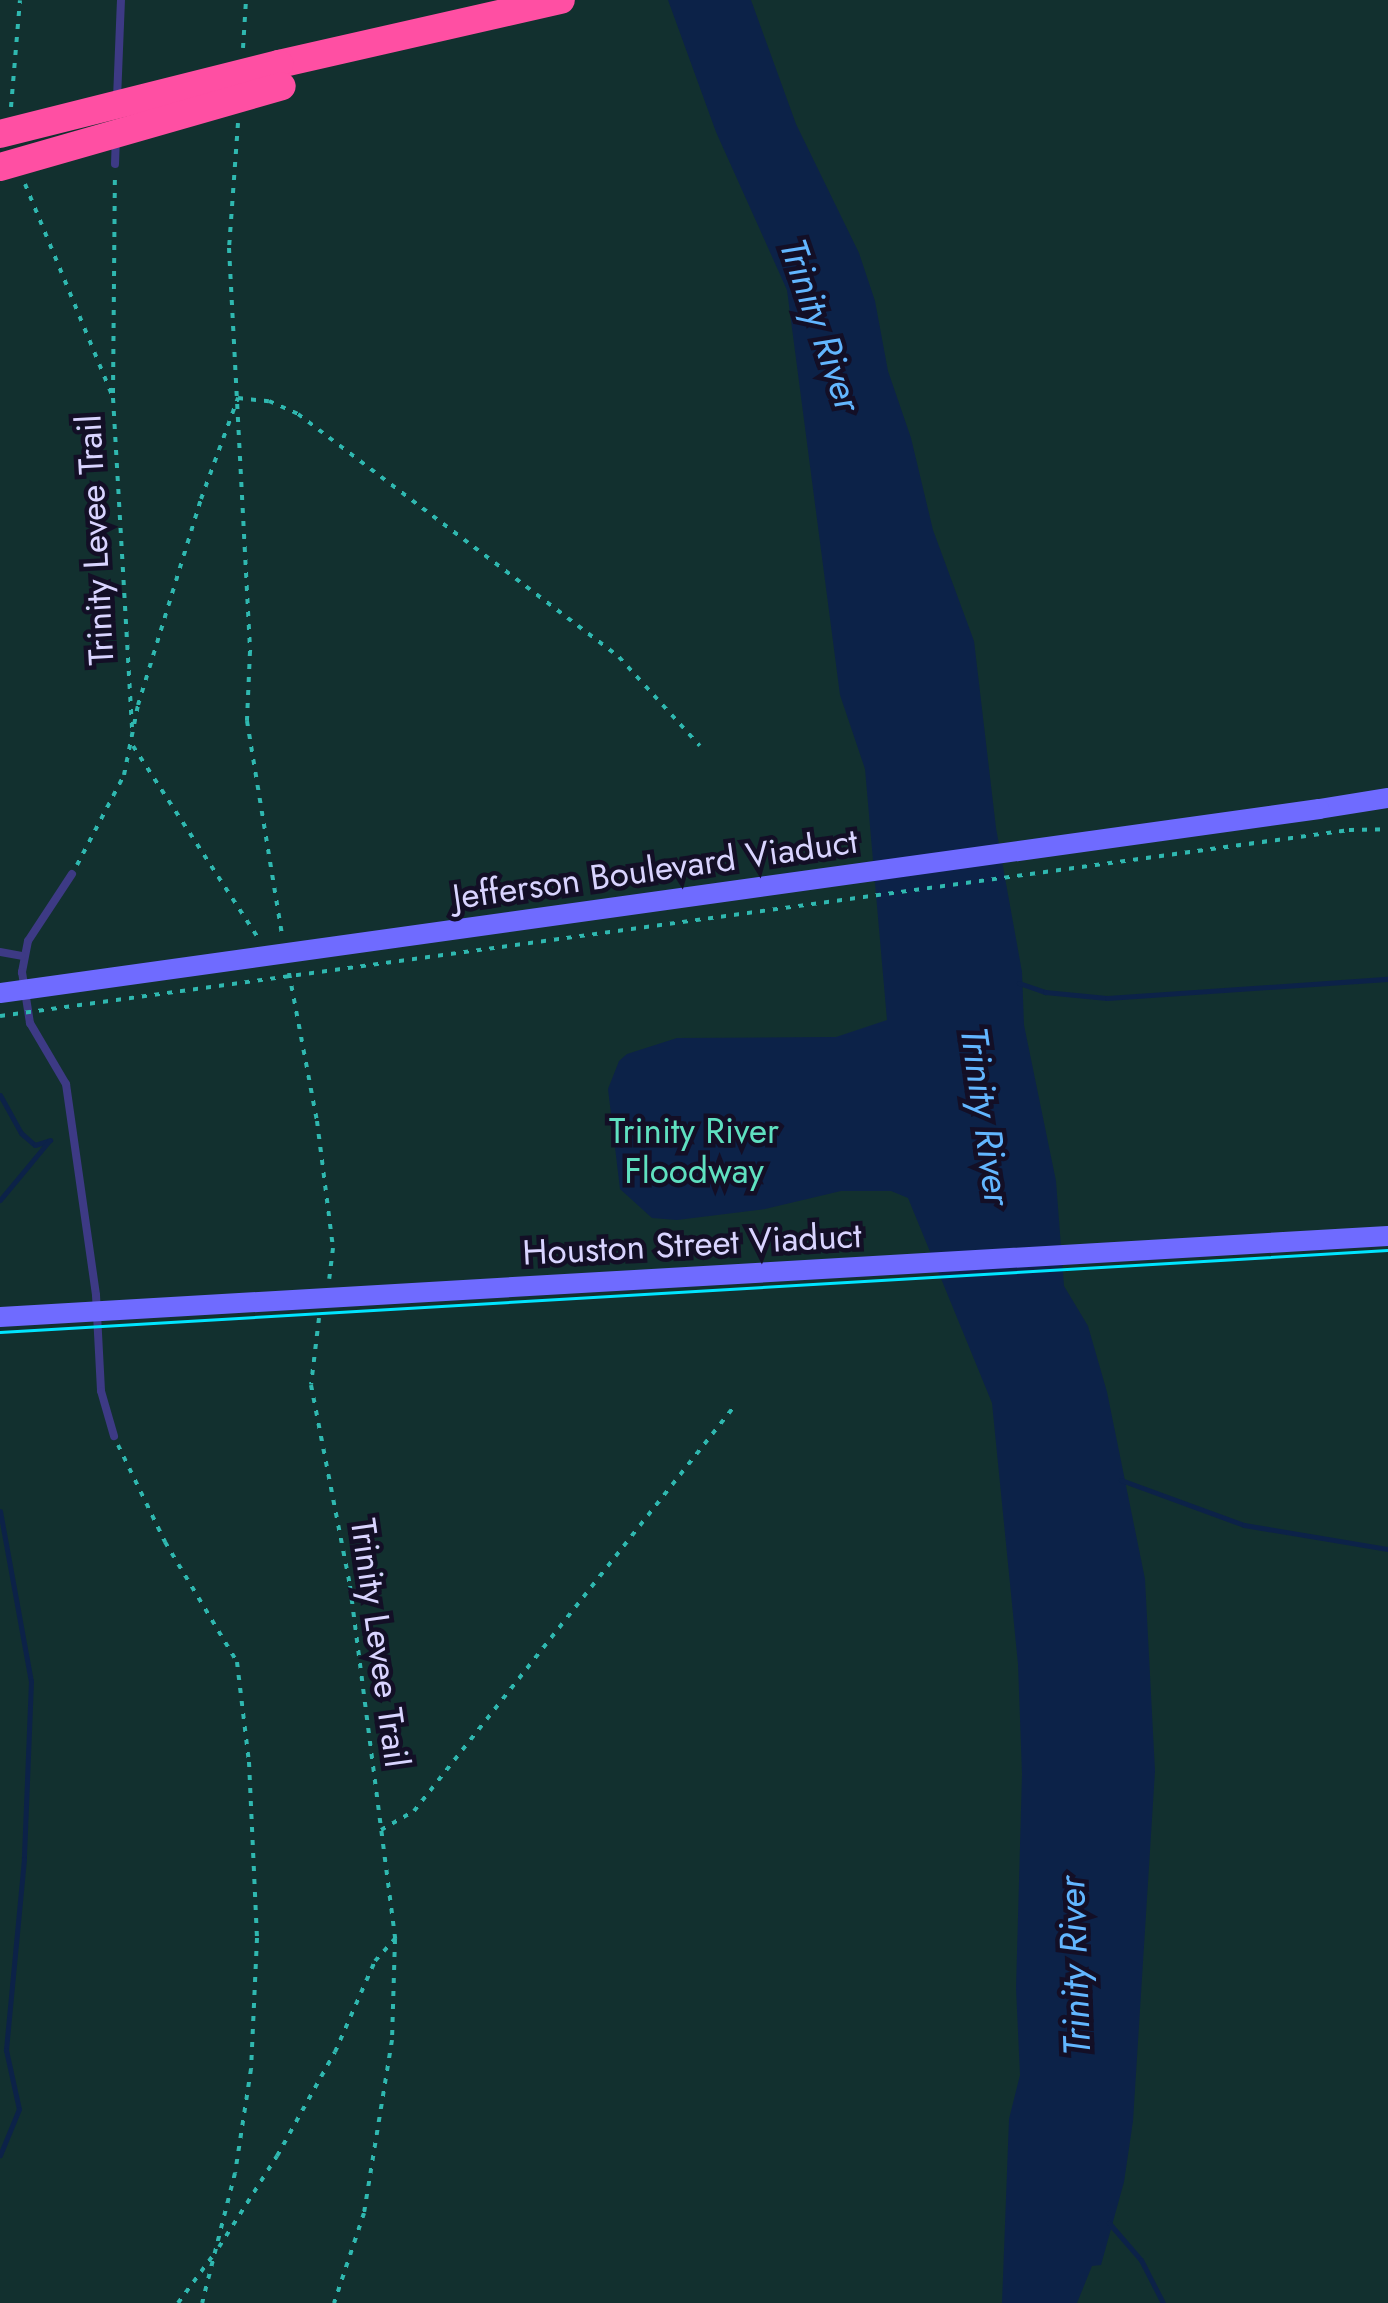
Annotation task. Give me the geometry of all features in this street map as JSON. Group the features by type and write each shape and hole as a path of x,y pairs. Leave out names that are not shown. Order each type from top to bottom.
{"highway":[{"path":"6,122 397,40 560,0"},
{"path":"10,169 282,86 397,40"}],"main road":[{"path":"1319,809 1388,798"},
{"path":"1319,809 1388,811"},
{"name":"Jefferson Boulevard Viaduct","path":"0,993 1319,809"},
{"name":"Houston Street Viaduct","path":"0,1317 1388,1236"}],"lane":[{"path":"116,164 121,0"},
{"path":"72,874 22,956 30,1022 61,1069 66,1084 96,1295 101,1390 114,1436"},
{"path":"0,952 22,956"}],"path":[{"path":"6,122 20,0"},
{"path":"242,57 246,0"},
{"path":"238,114 230,248 250,651 247,720 285,951"},
{"path":"113,398 116,164"},
{"name":"Trinity Levee Trail","path":"10,169 113,398 132,744 260,942"},
{"path":"72,874 112,804 201,499 238,398"},
{"path":"238,398 269,401 298,414 618,657 700,746"},
{"path":"0,1016 1388,829"},
{"path":"288,970 317,1121 334,1248 328,1284"},
{"path":"281,974 292,989"},
{"name":"Trinity Levee Trail","path":"323,1304 313,1342 311,1386 350,1586 395,1940 392,2040 364,2214 334,2303"},
{"path":"381,1830 414,1811 732,1409"},
{"path":"114,1436 165,1542 237,1662 250,1762 256,1954 244,2122 218,2250 202,2303"},
{"path":"178,2303 218,2250 325,2070 375,1961 395,1940"}],"green space":[{"name":"Trinity River Floodway","path":"0,0 1388,0 1388,2303 0,2303"}],"water":[{"name":"Trinity River","path":"668,0 751,0 796,124 859,253 875,301 888,371 911,438 933,530 974,641 996,828 1022,972 1024,1025 1056,1181 1064,1286 1088,1326 1107,1392 1145,1579 1155,1771 1133,2121 1124,2182 1101,2265 1092,2266 1077,2303 1002,2303 1009,2119 1020,2075 1016,1988 1022,1774 1018,1664 992,1403 908,1198 891,1191 841,1191 765,1209 677,1220 652,1218 620,1189 608,1089 619,1061 627,1054 677,1038 836,1037 887,1020 865,769 840,695 787,290 716,132"}],"waterway":[{"path":"1019,983 1045,992 1107,998 1388,979"},
{"path":"0,1095 21,1133 35,1145 50,1140"},
{"path":"0,1200 49,1141"},
{"path":"1121,1480 1244,1525 1388,1549"},
{"path":"0,1511 31,1681 24,1859 6,2050 19,2109 0,2155"},
{"path":"1109,2223 1141,2260 1163,2303"}],"tram line":[{"path":"0,1332 1388,1250"}]}
